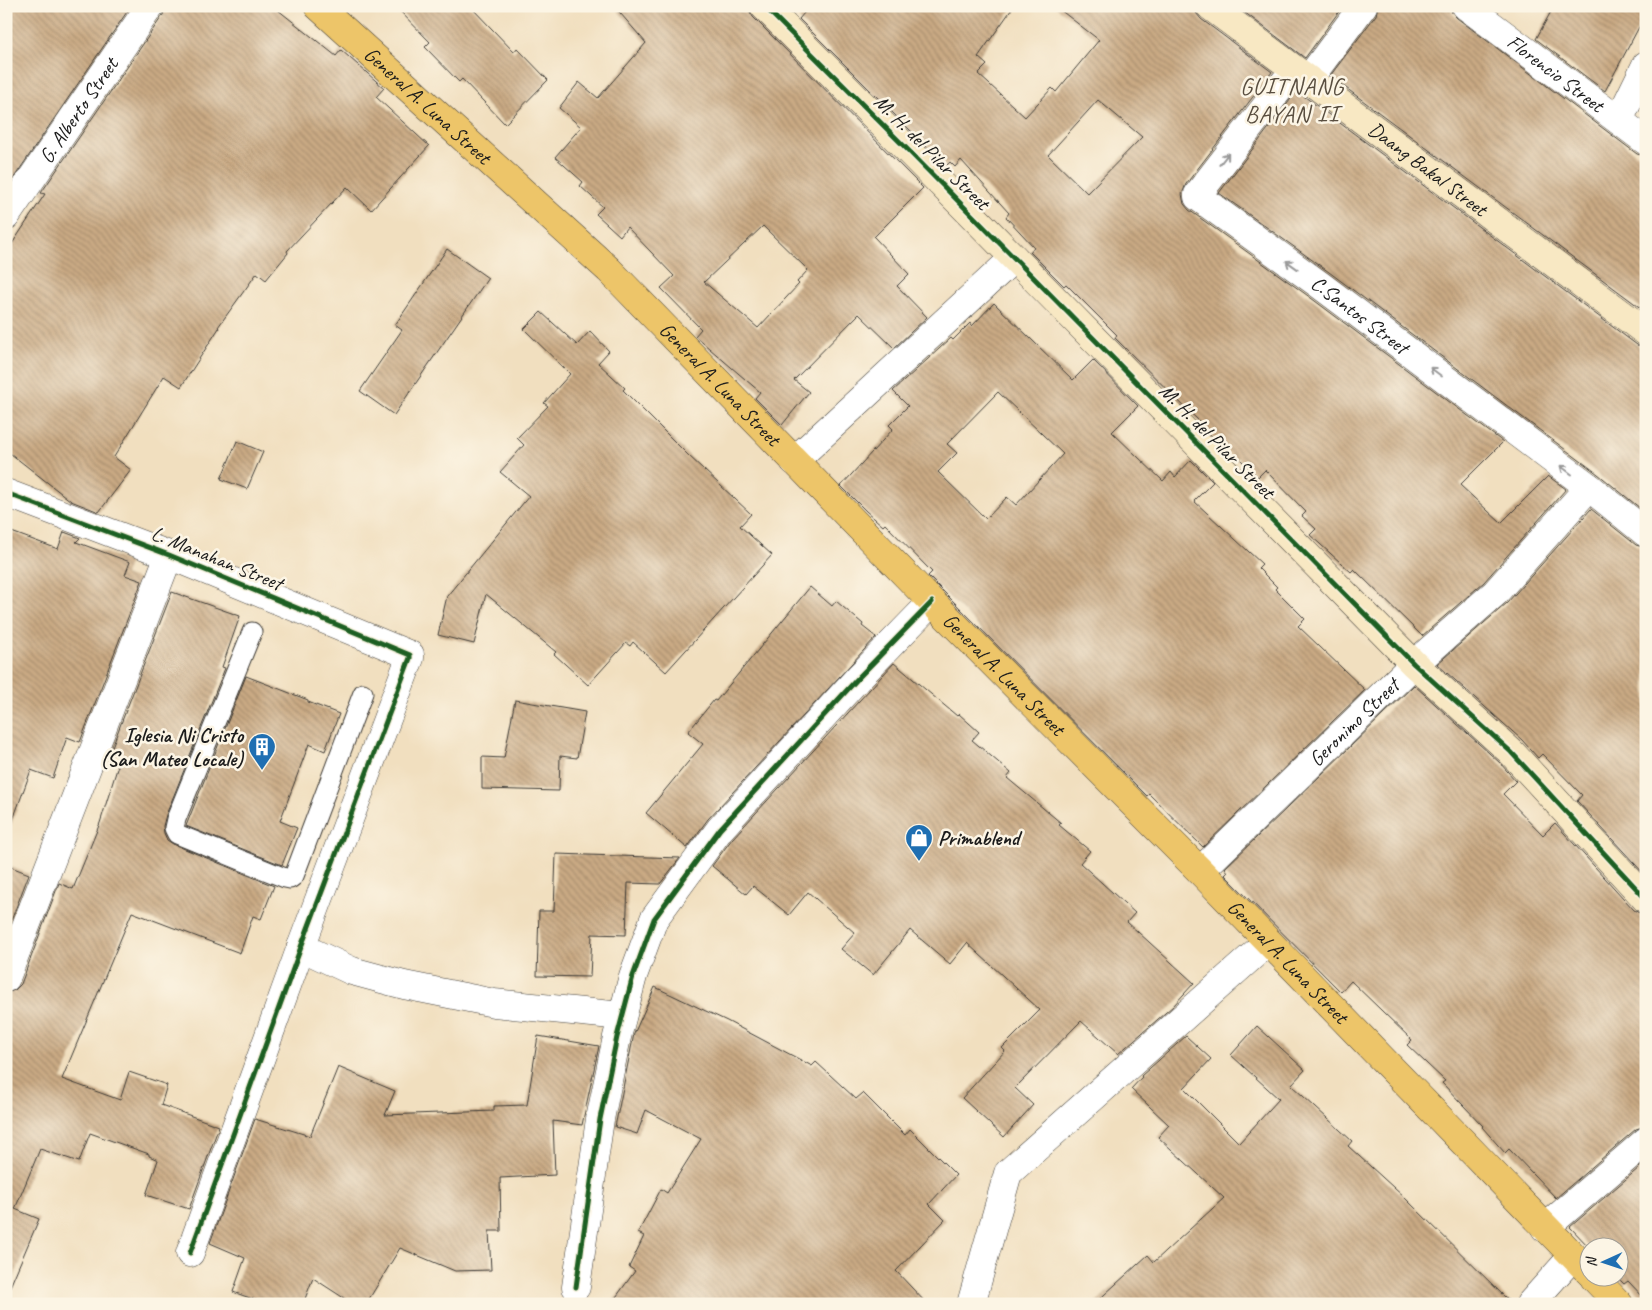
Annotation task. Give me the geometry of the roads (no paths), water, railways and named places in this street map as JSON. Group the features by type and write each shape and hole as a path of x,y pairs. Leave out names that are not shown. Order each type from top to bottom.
{"main road":[{"name":"General A. Luna Street","path":"318,6 609,270 932,602 1200,871 1580,1263"},
{"path":"1604,1288 1619,1304"}],"street":[{"name":"G. Alberto Street","path":"9,206 150,6"},
{"name":"M. H. del Pilar Street","path":"764,6 1414,664 1511,752 1646,899"},
{"name":"Daang Bakal Street","path":"1210,6 1646,332"},
{"path":"1301,75 1363,6"},
{"name":"Florencio Street","path":"1466,6 1646,141"},
{"path":"1619,120 1646,65"},
{"name":"C.Santos Street","path":"1301,75 1198,194 1198,197 1320,285 1589,487 1646,533"},
{"path":"794,461 1014,258"},
{"name":"Geronimo Street","path":"1200,871 1414,664 1494,593 1589,487"},
{"name":"L. Manahan Street","path":"6,493 169,555 410,655 301,947"},
{"path":"6,978 169,555"},
{"path":"576,1287 600,1119 622,1016 633,976 654,919 720,829 860,676 932,602"},
{"path":"971,1304 1008,1173 1268,942"},
{"path":"190,1253 301,947 352,971 404,984 494,1003 622,1016"},
{"path":"1545,1228 1646,1142"},
{"path":"1530,1304 1580,1265"}],"lane":[{"path":"252,632 176,819 174,828 177,834 285,878 290,879 294,876 363,693"}],"place":[{"name":"Iglesia Ni Cristo (San Mateo Locale)","path":"262,771"},
{"name":"Primablend","path":"919,862"}],"district":[{"name":"GUITNANG BAYAN II","path":"1292,100"}]}
